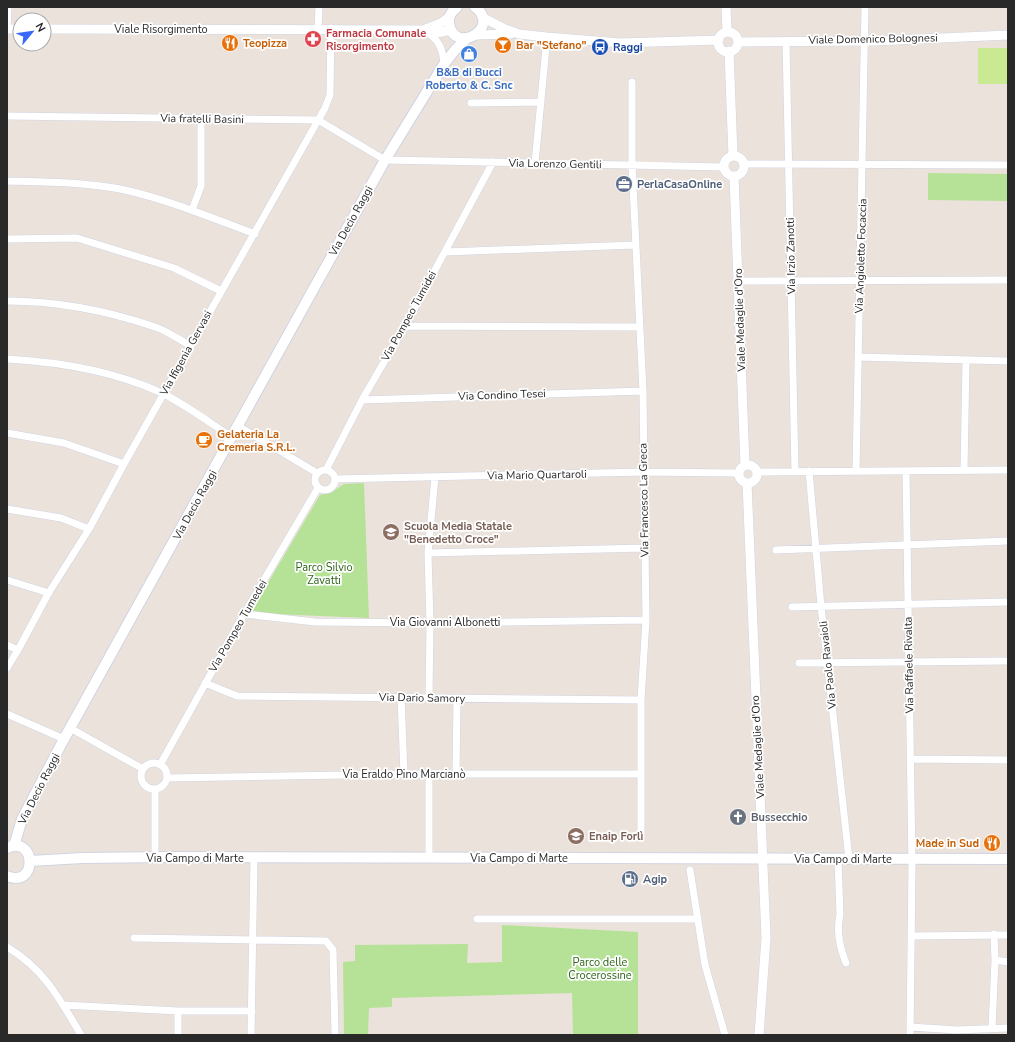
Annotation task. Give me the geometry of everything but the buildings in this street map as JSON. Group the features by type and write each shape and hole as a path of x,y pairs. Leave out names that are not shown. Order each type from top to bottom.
{"main road":[{"path":"449,17 457,7"},
{"path":"475,7 483,12"},
{"name":"Via Decio Raggi","path":"11,847 22,819 64,739 385,160 453,51 481,28 483,12"},
{"name":"Via Decio Raggi","path":"444,64 453,32 449,17"},
{"path":"453,32 472,36"},
{"path":"7,884 26,873 30,860 29,856 23,849 11,847"},
{"name":"Via Campo di Marte","path":"30,860 82,858 1008,859"},
{"path":"7,876 18,877"}],"street":[{"path":"7,29 8,7"},
{"path":"318,29 319,7"},
{"path":"726,7 727,32"},
{"name":"Via Angioletto Focaccia","path":"856,471 865,7"},
{"path":"483,12 505,29 519,34"},
{"name":"Viale Risorgimento","path":"423,30 441,23 449,17"},
{"name":"Viale Risorgimento","path":"52,29 331,28 453,32"},
{"name":"Via Ifigenia Gervasi","path":"7,668 49,593 89,529 124,464 318,120 330,95 331,28"},
{"path":"423,30 432,35 439,44 443,51 444,64"},
{"path":"727,32 734,34 738,42 734,50 729,52 721,48 719,40 722,35 727,32"},
{"path":"472,36 519,34 620,43 719,40"},
{"name":"Viale Domenico Bolognesi","path":"738,42 865,41 1008,35"},
{"path":"535,163 546,37"},
{"name":"Via Irzio Zanotti","path":"786,41 795,472"},
{"path":"729,52 733,156"},
{"name":"Via Francesco La Greca","path":"632,82 632,165 643,391 646,620 642,700 640,834"},
{"path":"471,103 541,102"},
{"name":"Via fratelli Basini","path":"7,116 318,120"},
{"path":"192,210 201,186 201,119"},
{"path":"318,120 385,160"},
{"path":"733,156 740,159 743,164 741,172 734,176 729,174 724,167 727,159 733,156"},
{"name":"Via Lorenzo Gentili","path":"385,160 724,167"},
{"name":"Via Pompeo Tumidei","path":"326,470 362,400 405,326 493,162"},
{"path":"743,164 1008,165"},
{"name":"Viale Medaglie d'Oro","path":"734,176 745,465"},
{"path":"7,181 71,182 125,190 192,210 255,234"},
{"path":"7,239 77,238 174,268 221,291"},
{"path":"445,252 635,245"},
{"path":"738,280 1008,280"},
{"path":"7,301 31,301 79,306 157,327 191,346"},
{"path":"405,326 640,327"},
{"path":"858,358 1008,361"},
{"path":"7,359 40,361 120,376 164,394 232,437"},
{"path":"964,470 966,361"},
{"name":"Via Condino Tesei","path":"362,400 643,391"},
{"path":"238,426 317,473 326,470 332,473 335,479 332,488 325,491 318,488 315,483 317,473"},
{"path":"7,433 64,443 124,464"},
{"path":"757,472 755,480 747,483 740,479 738,474 740,468 745,465 751,465 757,472 1008,470"},
{"name":"Via Paolo Ravaioli","path":"809,471 821,606 849,859"},
{"name":"Via Raffaele Rivalta","path":"906,471 909,544 908,604 912,859 910,1035"},
{"name":"Via Mario Quartaroli","path":"335,479 644,472 738,474"},
{"path":"429,697 430,623 428,553 435,477"},
{"name":"Viale Medaglie d'Oro","path":"747,483 766,938 759,1035"},
{"name":"Via Pompeo Tumedei","path":"160,764 244,614 318,488"},
{"path":"7,509 61,518 89,529"},
{"path":"776,550 1008,541"},
{"path":"428,553 645,548"},
{"path":"7,580 49,593"},
{"path":"792,607 1008,602"},
{"name":"Via Giovanni Albonetti","path":"244,614 315,622 430,623 646,620"},
{"path":"7,645 18,650"},
{"path":"799,664 909,664 1008,661"},
{"name":"Via Dario Samory","path":"205,683 237,696 642,700"},
{"path":"401,697 404,774"},
{"path":"456,774 457,698"},
{"path":"7,714 64,739"},
{"path":"70,728 143,769"},
{"path":"911,759 1008,760"},
{"path":"152,763 160,764 166,770 167,778 162,786 155,789 144,784 141,777 143,769 152,763"},
{"name":"Via Eraldo Pino Marcianò","path":"167,778 404,774 642,774"},
{"path":"429,774 429,858"},
{"path":"155,789 155,858"},
{"path":"251,1035 254,858"},
{"path":"838,859 840,915 838,923 840,945 846,963"},
{"path":"690,870 705,965 725,1035"},
{"path":"477,919 698,919"},
{"path":"992,1028 995,960 994,934"},
{"path":"911,936 1008,935"},
{"path":"134,938 326,941 333,950 335,1035"},
{"path":"7,947 41,972 81,1035"},
{"path":"995,960 1008,962"},
{"path":"63,1005 178,1011 252,1011"},
{"path":"178,1011 178,1035"},
{"path":"910,1027 957,1032 992,1028 1004,1031"}],"green space":[{"path":"978,48 1007,48 1007,84 978,84"},
{"path":"928,173 1008,174 1008,201 928,200"},
{"name":"Parco Silvio Zavatti","path":"364,483 369,618 250,613 320,495 332,492 344,484"},
{"name":"Parco delle Crocerossine","path":"502,925 638,932 638,1035 573,1035 572,993 392,998 392,1007 369,1008 368,1035 344,1035 343,962 355,961 355,945 468,944 467,963 502,962"}],"place":[{"name":"Farmacia Comunale Risorgimento","path":"313,39"},
{"name":"Teopizza","path":"230,43"},
{"name":"Bar \"Stefano\"","path":"503,45"},
{"name":"Raggi","path":"600,47"},
{"name":"B&B di Bucci Roberto & C. Snc","path":"469,54"},
{"name":"PerlaCasaOnline","path":"624,184"},
{"name":"Gelateria La Cremeria S.R.L.","path":"204,440"},
{"name":"Scuola Media Statale \"Benedetto Croce\"","path":"391,532"},
{"name":"Bussecchio","path":"738,817"},
{"name":"Enaip Forlì","path":"576,836"},
{"name":"Made in Sud","path":"992,843"},
{"name":"Agip","path":"630,879"}]}
